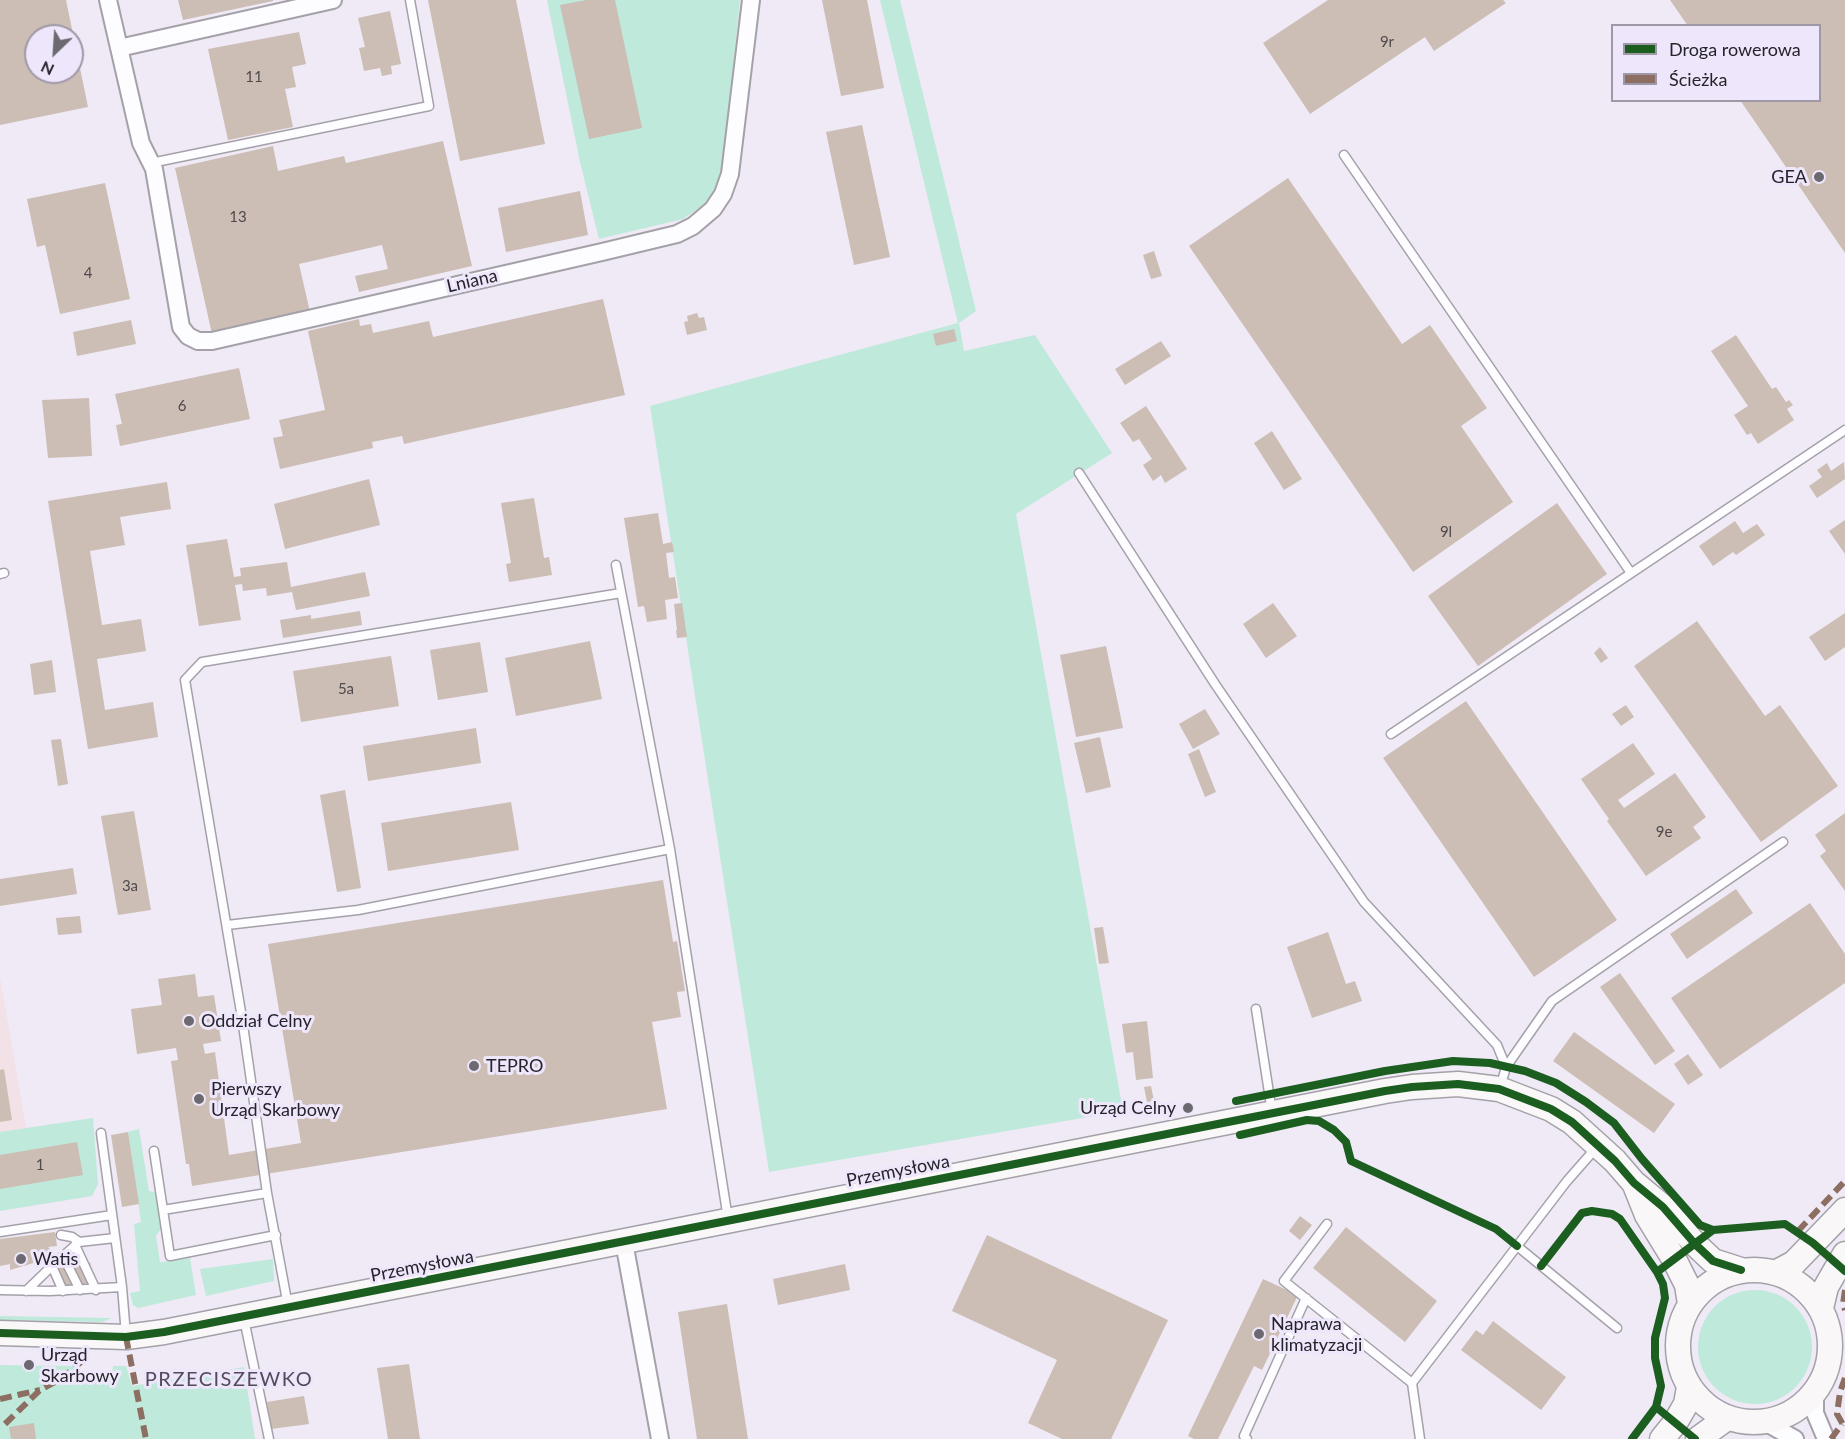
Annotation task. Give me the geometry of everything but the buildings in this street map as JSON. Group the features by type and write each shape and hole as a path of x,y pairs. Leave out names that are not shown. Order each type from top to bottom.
{"street":[{"name":"Lniana","path":"108,0 141,143 154,170 181,327 188,336 198,341 212,341 677,234 693,226 713,209 723,194 730,174 751,0"},
{"path":"119,48 333,0"},
{"name":"Przemysłowa","path":"0,1333 126,1337 624,1242 1272,1113 1412,1087 1503,1078 1572,1122 1599,1145 1634,1183 1663,1207 1713,1261 1741,1270"},
{"name":"Przemysłowa","path":"1634,1183 1647,1215 1687,1285 1690,1304"},
{"path":"1777,1272 1794,1263 1845,1210"},
{"path":"624,1242 660,1439"},
{"path":"1821,1308 1826,1287 1845,1254"},
{"path":"1759,1269 1777,1272 1802,1286 1821,1308 1829,1330 1830,1353 1825,1375 1815,1393 1793,1412 1765,1422 1727,1418 1703,1404 1689,1387 1678,1354 1680,1328 1690,1304 1704,1288 1721,1276 1741,1270 1759,1269"},
{"path":"1662,1439 1686,1404 1689,1387"},
{"path":"1815,1393 1815,1413 1826,1439"},
{"path":"1698,1439 1727,1418"},
{"path":"1765,1422 1795,1439"}],"lane":[{"path":"151,163 429,106 410,0"},
{"path":"1344,155 1631,573"},
{"path":"1391,734 1845,430"},
{"path":"1079,473 1215,684 1364,902 1497,1045 1503,1078"},
{"path":"616,565 670,849 728,1220"},
{"path":"288,1307 267,1193 227,925 185,680 202,662 621,593"},
{"path":"1503,1078 1552,1001 1783,842"},
{"path":"227,925 358,910 670,849"},
{"path":"1256,1009 1272,1113"},
{"path":"101,1133 122,1287 126,1337"},
{"path":"1412,1383 1567,1181 1599,1145"},
{"path":"154,1151 170,1256 276,1235"},
{"path":"163,1210 267,1193"},
{"path":"0,1232 112,1215"},
{"path":"1327,1224 1284,1281 1412,1383 1420,1439"},
{"path":"62,1235 72,1236 77,1244 96,1290"},
{"path":"26,1291 77,1244 115,1238"},
{"path":"1517,1246 1617,1328"},
{"path":"63,1256 80,1290"},
{"path":"52,1266 63,1291"},
{"path":"0,1290 63,1291 122,1287"},
{"path":"1244,1438 1306,1298"},
{"path":"244,1316 269,1439"}],"shaded area":[{"path":"0,977 26,1128 0,1132"}],"green space":[{"path":"547,0 740,0 722,177 711,200 683,219 599,239 580,162"},
{"path":"880,0 900,0 976,311 959,323 964,351 1035,335 1112,453 1016,514 1123,1111 769,1172 650,406 958,323"},
{"path":"93,1118 98,1184 92,1196 0,1211 0,1132"},
{"path":"139,1129 149,1191 165,1194 168,1219 156,1236 160,1262 190,1258 196,1295 138,1308 133,1305 130,1293 140,1291 134,1224 141,1222 128,1132"},
{"path":"273,1259 274,1281 206,1296 200,1269"},
{"path":"1755,1290 1777,1294 1796,1306 1808,1325 1812,1347 1808,1369 1796,1388 1777,1400 1755,1404 1733,1400 1714,1388 1702,1369 1698,1347 1702,1325 1714,1306 1733,1294"},
{"path":"0,1316 112,1318 102,1322 0,1320"},
{"path":"0,1365 76,1366 77,1372 112,1373 113,1366 126,1366 132,1386 244,1367 255,1439 0,1439"}],"marked path":[{"path":"1798,1231 1845,1181"},
{"path":"1845,1290 1843,1304 1845,1310"},
{"path":"126,1337 146,1439"},
{"path":"5,1424 40,1390 62,1378 81,1362"},
{"path":"1845,1378 1840,1392 1837,1414 1845,1428"},
{"path":"0,1399 40,1390"},
{"path":"1831,1439 1842,1424"}],"cycle path":[{"path":"1236,1101 1385,1071 1453,1061 1490,1063 1525,1071 1556,1083 1614,1123 1700,1225 1713,1230"},
{"path":"0,1333 126,1337 164,1332 1385,1091 1458,1084 1499,1089 1551,1109 1572,1122 1615,1161 1634,1183 1663,1207 1713,1261 1741,1270"},
{"path":"1240,1135 1307,1120 1319,1121 1334,1130 1346,1142 1351,1161 1496,1229 1517,1246"},
{"path":"1541,1266 1582,1213 1592,1211 1612,1214 1620,1219 1657,1272"},
{"path":"1656,1407 1661,1386 1655,1358 1655,1338 1665,1298 1663,1284 1657,1272 1713,1230 1785,1224 1813,1243 1845,1271"},
{"path":"1632,1439 1656,1407 1695,1439"}],"place":[{"name":"GEA","path":"1819,177"},
{"name":"Oddział Celny","path":"189,1021"},
{"name":"TEPRO","path":"474,1066"},
{"name":"Pierwszy Urząd Skarbowy","path":"199,1099"},
{"name":"Urząd Celny","path":"1188,1108"},
{"name":"Watis","path":"21,1259"},
{"name":"Naprawa klimatyzacji","path":"1259,1334"},
{"name":"Urząd Skarbowy","path":"29,1365"}],"district":[{"name":"PRZECISZEWKO","path":"229,1380"}]}
